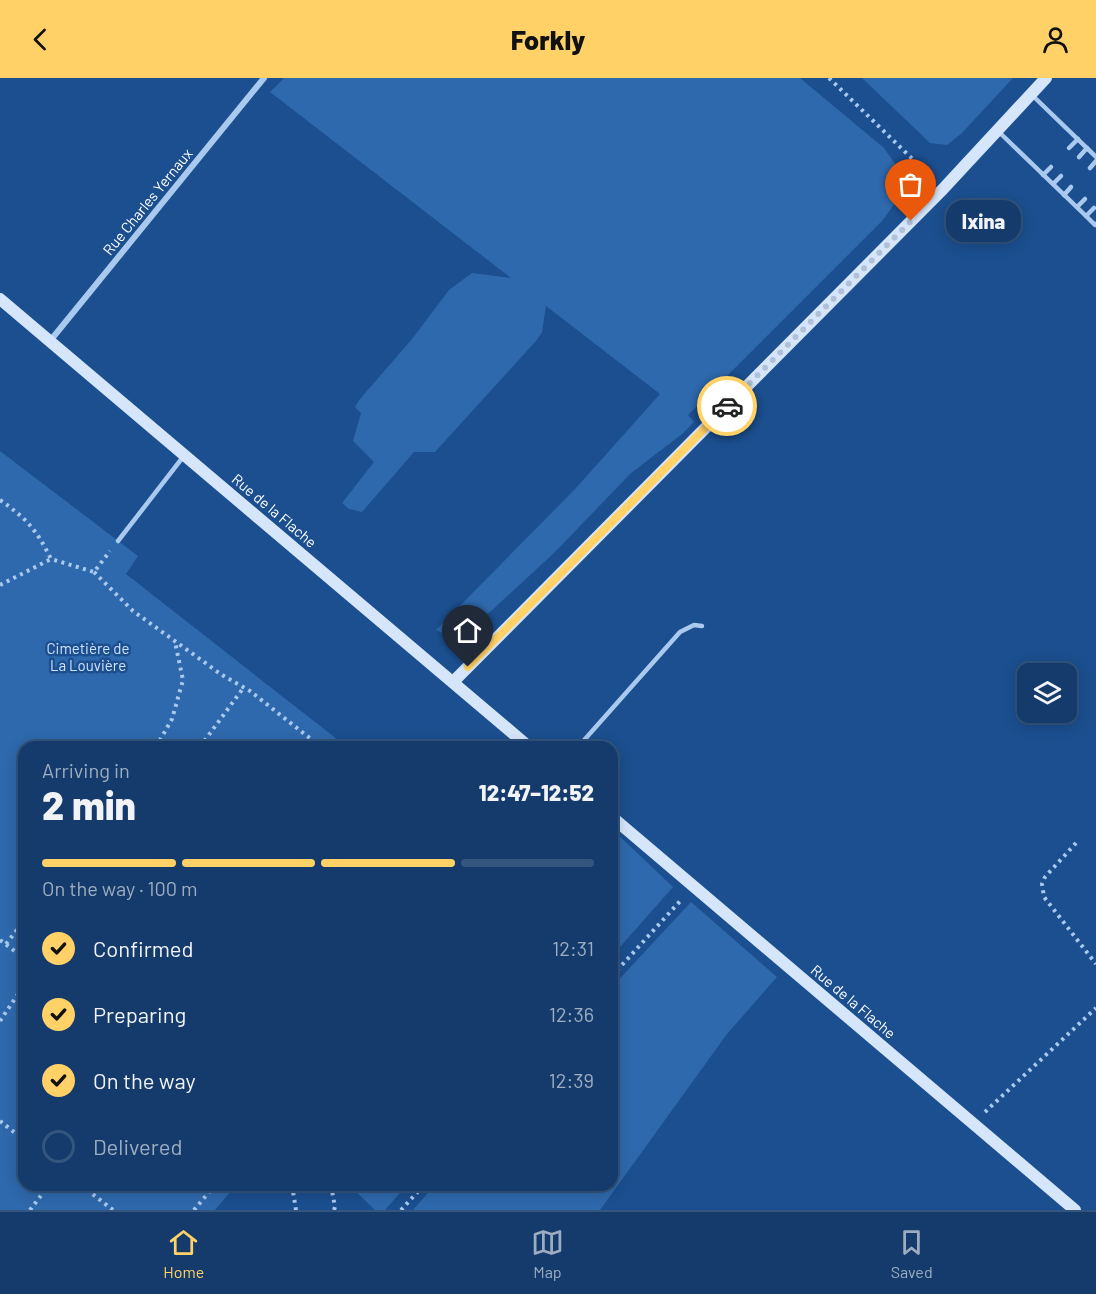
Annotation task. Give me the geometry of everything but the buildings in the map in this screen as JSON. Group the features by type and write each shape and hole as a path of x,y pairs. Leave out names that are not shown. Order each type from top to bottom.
{"street":[{"name":"Rue Charles Yernaux","path":"50,341 264,78"},
{"path":"453,682 943,189 1046,78"},
{"name":"Rue de la Flache","path":"0,299 522,741"},
{"name":"Rue de la Flache","path":"618,822 1075,1210"}],"lane":[{"path":"1031,94 1096,159 1090,168"},
{"path":"997,130 1096,224"},
{"path":"1069,148 1078,139"},
{"path":"1079,157 1087,148"},
{"path":"1043,175 1051,167"},
{"path":"1053,184 1060,176"},
{"path":"1064,195 1071,187"},
{"path":"1077,207 1085,199"},
{"path":"1086,216 1094,208"},
{"path":"118,541 185,455"},
{"path":"583,741 680,632 694,625 702,626"}],"path":[{"path":"829,78 943,189"},
{"path":"0,500 34,528 51,559"},
{"path":"94,572 118,541"},
{"path":"0,585 51,559 94,572 133,611 222,675 244,687 313,741"},
{"path":"159,741 172,719 183,680 175,642"},
{"path":"204,741 244,687"},
{"path":"1076,843 1045,877 1042,884 1044,897 1096,964"},
{"path":"618,969 693,886"},
{"path":"6,944 18,929"},
{"path":"0,940 18,953"},
{"path":"0,1021 18,994"},
{"path":"975,1125 991,1106 1096,1008"},
{"path":"0,1121 18,1135"},
{"path":"30,1210 44,1191"},
{"path":"89,1191 113,1210"},
{"path":"194,1210 210,1191"},
{"path":"293,1191 296,1210"},
{"path":"332,1191 334,1210"},
{"path":"401,1210 418,1191"}],"green space":[{"path":"284,78 800,78 884,148 905,178 906,187 883,220 688,415 694,422 682,434 630,474 555,552 490,612 459,634 445,634 436,630 576,488 660,394 546,306 542,332 536,341 435,452 414,452 362,512 349,509 342,503 374,462 353,441 361,413 355,407 360,399 412,339 449,290 472,273 511,278 270,92"},
{"path":"862,78 1013,78 962,133 947,145 930,143"},
{"name":"Cimetière de La Louvière","path":"0,451 138,556 126,574 339,741 18,741 18,1191 231,1191 215,1210 0,1210"},
{"path":"618,835 673,887 618,949"},
{"path":"691,902 777,977 727,1034 618,1185 618,981"},
{"path":"355,1191 402,1191 385,1210 375,1210"},
{"path":"430,1191 614,1191 600,1210 413,1210"}],"way so far":[{"path":"727,406 911,221"}],"place":[{"name":"Ixina","path":"911,221"}],"route":[{"path":"468,667 727,406"}]}
